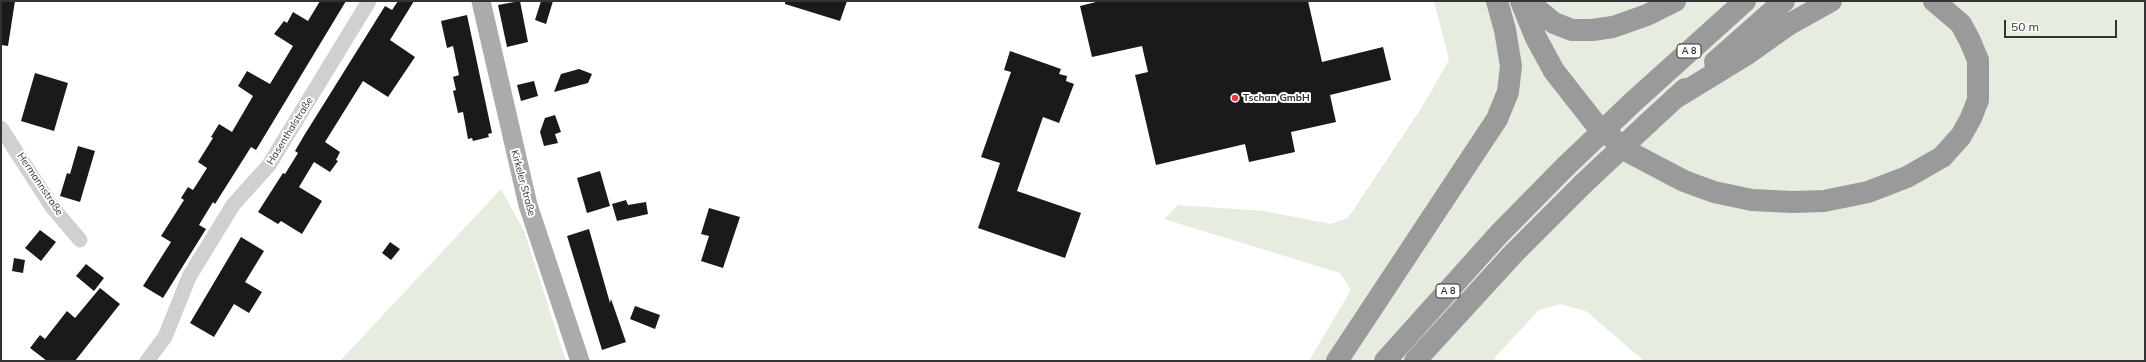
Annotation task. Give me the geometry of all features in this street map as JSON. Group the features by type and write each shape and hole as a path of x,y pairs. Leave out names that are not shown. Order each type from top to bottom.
{"highway":[{"path":"1337,361 1498,119 1508,92 1511,66 1505,30 1497,1"},
{"path":"1521,1 1536,38 1554,71 1594,122 1627,151 1678,178 1714,192 1752,200 1792,202 1824,201 1868,192 1907,177 1942,157 1961,136 1971,118 1978,100 1978,60 1970,41 1960,24 1934,1"},
{"path":"1527,1 1554,24 1572,30 1592,30 1613,27 1647,15 1675,1"},
{"name":"A 8","path":"1385,361 1518,215 1565,167 1633,102 1746,1"},
{"name":"A 8","path":"1415,361 1535,232 1583,184 1675,98 1784,1"},
{"path":"1675,98 1747,54 1788,25 1831,1"}],"main road":[{"name":"Kirkeler Straße","path":"481,1 528,205 580,361"}],"street":[{"name":"Hasenthalstraße","path":"147,361 166,337 189,277 233,205 270,165 369,1"},
{"name":"Hermannstraße","path":"1,128 52,206 80,240"}],"shaded area":[{"path":"1434,1 2145,1 2145,361 1644,361 1586,311 1560,304 1539,310 1496,356 1494,361 1309,361 1351,290 1340,273 1164,219 1178,205 1263,211 1331,224 1348,218 1422,107 1449,60"},
{"path":"501,189 524,231 566,361 340,361"}],"building":[{"path":"1,1 15,1 8,46 1,45"},
{"path":"320,1 346,1 256,150 251,147 215,204 213,202 199,225 206,229 163,298 143,286 171,242 161,236 184,200 181,198 188,187 193,190 207,168 198,162 213,138 211,137 219,124 232,132 253,96 238,86 247,71 270,84 293,46 274,34 284,21 287,23 293,12 308,21"},
{"path":"398,1 414,1 390,40 415,57 388,97 363,81 325,142 340,152 336,160 338,161 330,172 314,162 299,187 322,201 302,234 281,221 278,224 258,212 298,153 295,151 305,134 385,6 392,10"},
{"path":"520,1 528,42 507,47 498,5"},
{"path":"541,1 553,1 546,24 535,20"},
{"path":"785,1 847,1 840,21 785,4"},
{"name":"Tschan GmbH","path":"1100,1 1308,1 1322,62 1383,47 1391,80 1330,95 1336,122 1291,132 1295,152 1249,162 1245,144 1156,165 1135,75 1148,72 1142,46 1092,57 1080,6"},
{"path":"467,15 492,133 488,134 489,137 473,141 472,138 468,139 463,112 458,113 453,91 456,90 453,77 459,75 453,46 447,48 441,21"},
{"path":"1010,51 1061,69 1059,74 1067,76 1066,81 1074,84 1059,123 1043,117 1017,191 1081,213 1065,258 978,228 1000,163 981,157 1011,72 1004,70"},
{"path":"579,69 592,74 588,83 554,92 561,74"},
{"path":"35,73 68,83 54,131 21,121"},
{"path":"534,81 538,96 521,101 517,85"},
{"path":"555,115 561,132 555,134 558,143 544,146 540,132 545,118"},
{"path":"78,146 95,151 80,202 60,196 67,173 70,174"},
{"path":"600,171 610,206 587,213 577,178"},
{"path":"626,200 628,205 646,202 648,214 617,221 612,204"},
{"path":"709,208 740,217 723,268 701,261 709,236 701,234"},
{"path":"589,229 610,303 611,299 626,342 602,350 567,236"},
{"path":"40,230 56,242 41,261 25,248"},
{"path":"241,237 264,251 245,282 262,292 249,313 234,304 214,337 190,323"},
{"path":"390,242 400,249 391,260 382,253"},
{"path":"14,258 25,260 23,273 12,271"},
{"path":"86,264 104,278 94,291 76,276"},
{"path":"100,288 120,304 75,361 47,361 30,348 40,335 45,339 67,311 75,318"},
{"path":"635,306 660,315 655,329 630,319"}],"place":[{"name":"Tschan GmbH","path":"1235,98"}]}
